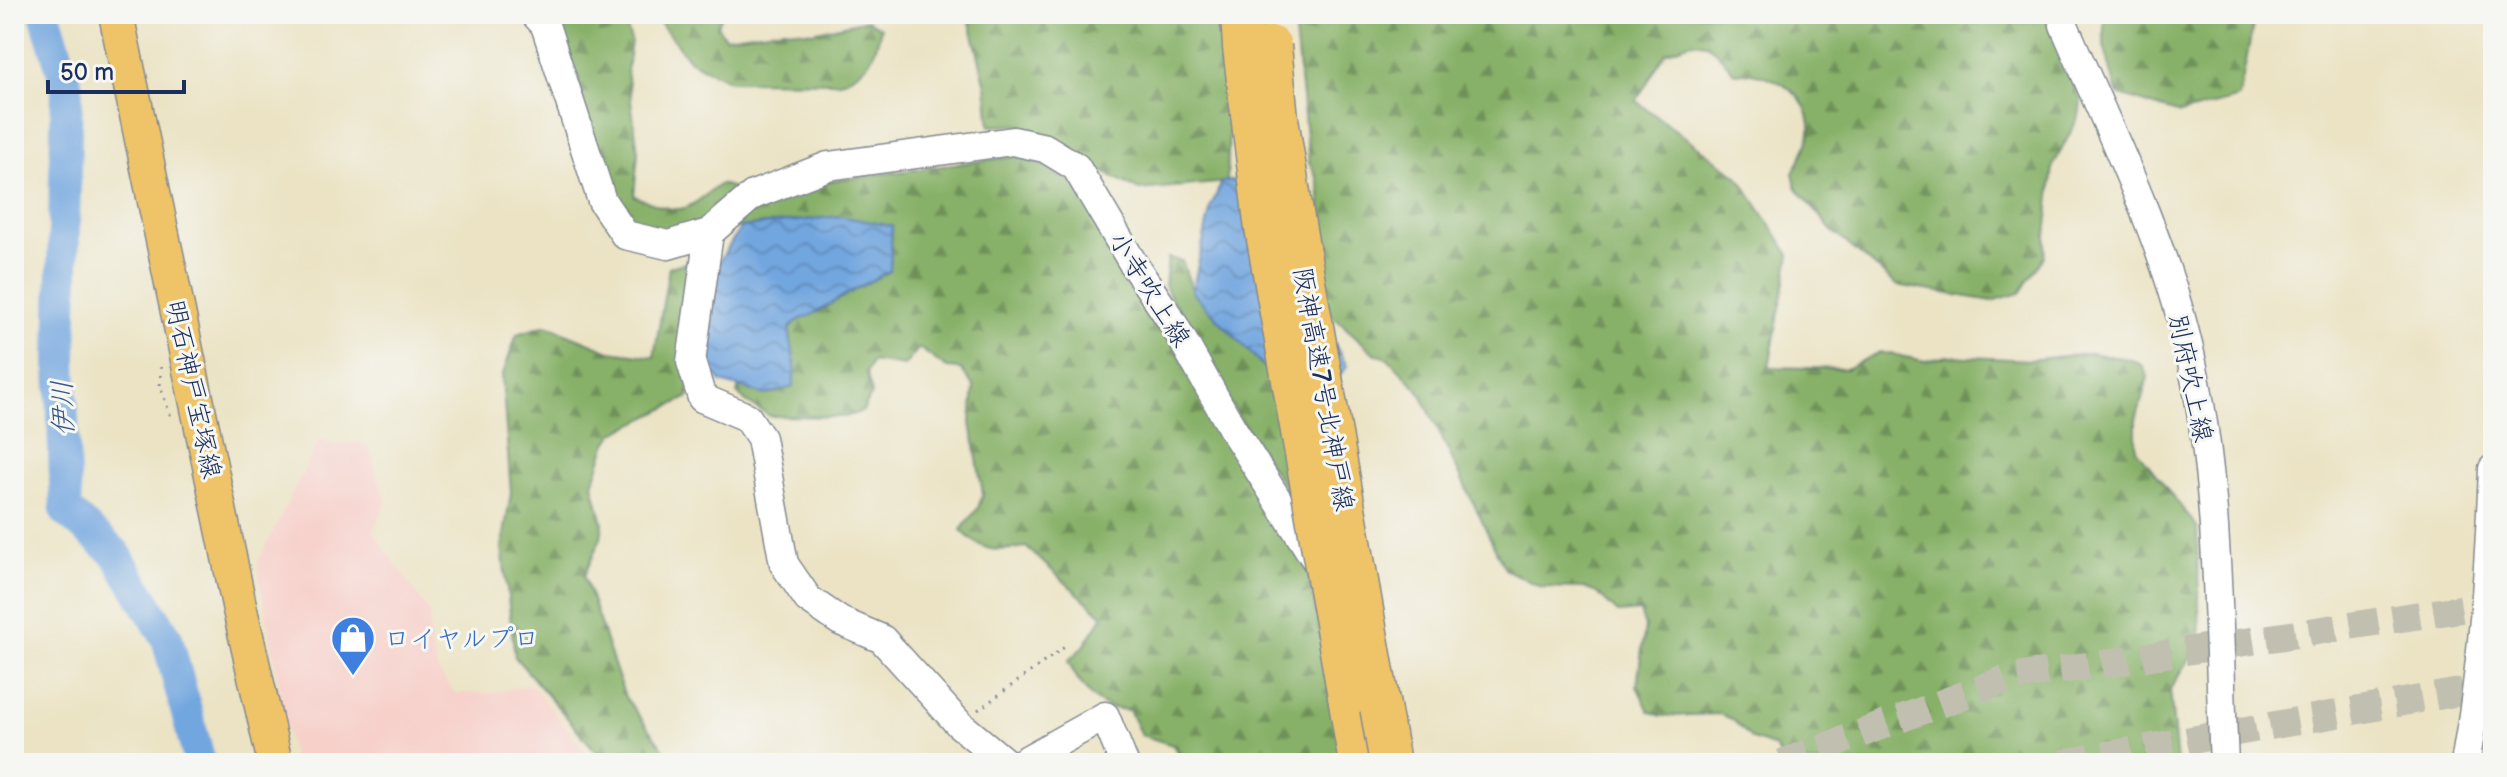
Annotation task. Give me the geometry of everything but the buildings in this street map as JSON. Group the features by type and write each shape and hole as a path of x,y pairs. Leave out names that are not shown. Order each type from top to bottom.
{"highway":[{"name":"阪神高速7号北神戸線","path":"1256,30 1266,237 1359,763"},
{"name":"阪神高速7号北神戸線","path":"1256,30 1278,119 1393,763"}],"main road":[{"name":"明石神戸宝塚線","path":"116,14 240,610 275,763"}],"street":[{"name":"小寺吹上線","path":"535,14 545,25 602,201 625,235 668,245 709,233 753,195 828,166 1013,141 1045,148 1076,167 1134,265 1173,323 1232,428 1332,587 1354,640 1393,763"},
{"name":"別府吹上線","path":"2063,14 2064,25 2161,254 2185,330 2211,472 2224,763"},
{"path":"709,233 691,362 702,398 747,417 761,438 784,564 808,599 840,621 882,639 959,724 1006,763"},
{"path":"2465,763 2474,717 2491,545 2493,469"},
{"path":"1021,763 1105,716 1124,763"}],"path":[{"path":"959,724 1066,646"}],"shaded area":[{"path":"320,438 336,446 358,441 367,444 387,502 373,531 430,613 430,642 438,671 455,693 492,693 531,684 595,763 293,762 257,564"}],"green space":[{"path":"553,14 622,14 631,40 627,71 638,152 634,196 662,207 680,209 696,202 720,184 734,188 734,201 693,225 655,231 625,220 607,200"},
{"path":"653,14 723,14 717,26 725,37 783,29 812,32 867,20 881,28 869,61 858,73 840,82 730,81 690,61"},
{"path":"968,14 1226,14 1230,100 1227,182 1139,190 1090,165 1058,139 1017,125 990,126 986,86"},
{"path":"1293,14 2044,14 2081,101 2079,116 2053,166 2044,257 2020,293 1992,301 1897,285 1831,230 1796,187 1793,173 1808,142 1809,118 1804,106 1786,86 1761,75 1734,73 1707,44 1692,42 1666,52 1636,101 1738,176 1790,255 1769,367 1846,369 1880,352 1925,361 1948,356 2030,360 2089,353 2129,359 2142,365 2148,377 2136,420 2136,449 2197,527 2200,644 2170,689 2177,763 1783,763 1775,747 1752,739 1732,719 1720,714 1661,716 1649,711 1637,686 1645,627 1640,611 1618,613 1597,593 1584,588 1541,587 1505,569 1419,390 1388,358 1374,353 1326,310 1312,226 1319,211 1320,194 1309,163"},
{"path":"2104,14 2255,14 2239,98 2180,114 2117,94 2104,45"},
{"path":"1018,156 1047,167 1074,183 1306,558 1344,763 1183,763 1173,745 1141,735 1129,710 1108,707 1090,694 1068,661 1084,646 1103,616 1026,547 991,549 977,543 961,530 978,508 983,494 971,423 974,387 961,369 947,368 919,348 904,366 872,361 866,373 872,393 863,411 845,417 770,416 737,393 739,386 765,395 795,366 789,329 792,325 890,271 840,216 731,228 765,200 821,182"},
{"path":"1168,258 1182,261 1193,292 1273,376 1300,512 1189,339 1165,285"},
{"path":"693,261 689,397 614,433 606,445 593,484 603,524 601,538 584,576 625,697 674,763 606,763 515,657 502,547 511,493 502,377 517,334 546,325 610,351 654,357 669,267"}],"water":[{"path":"1240,180 1309,189 1314,214 1297,232 1313,306 1347,366 1311,416 1192,292 1211,206 1222,182"},
{"path":"840,216 892,226 890,271 798,321 789,329 795,366 793,387 765,395 721,382 708,366 710,300 719,262 741,227"}],"waterway":[{"name":"伊川","path":"45,14 67,87 61,361 66,511 116,554 167,638 200,763"}],"tunnel":[{"path":"1782,763 2009,678 2493,604"},
{"path":"2063,763 2493,686"}],"place":[{"name":"ロイヤルプロ","path":"353,677"}]}
